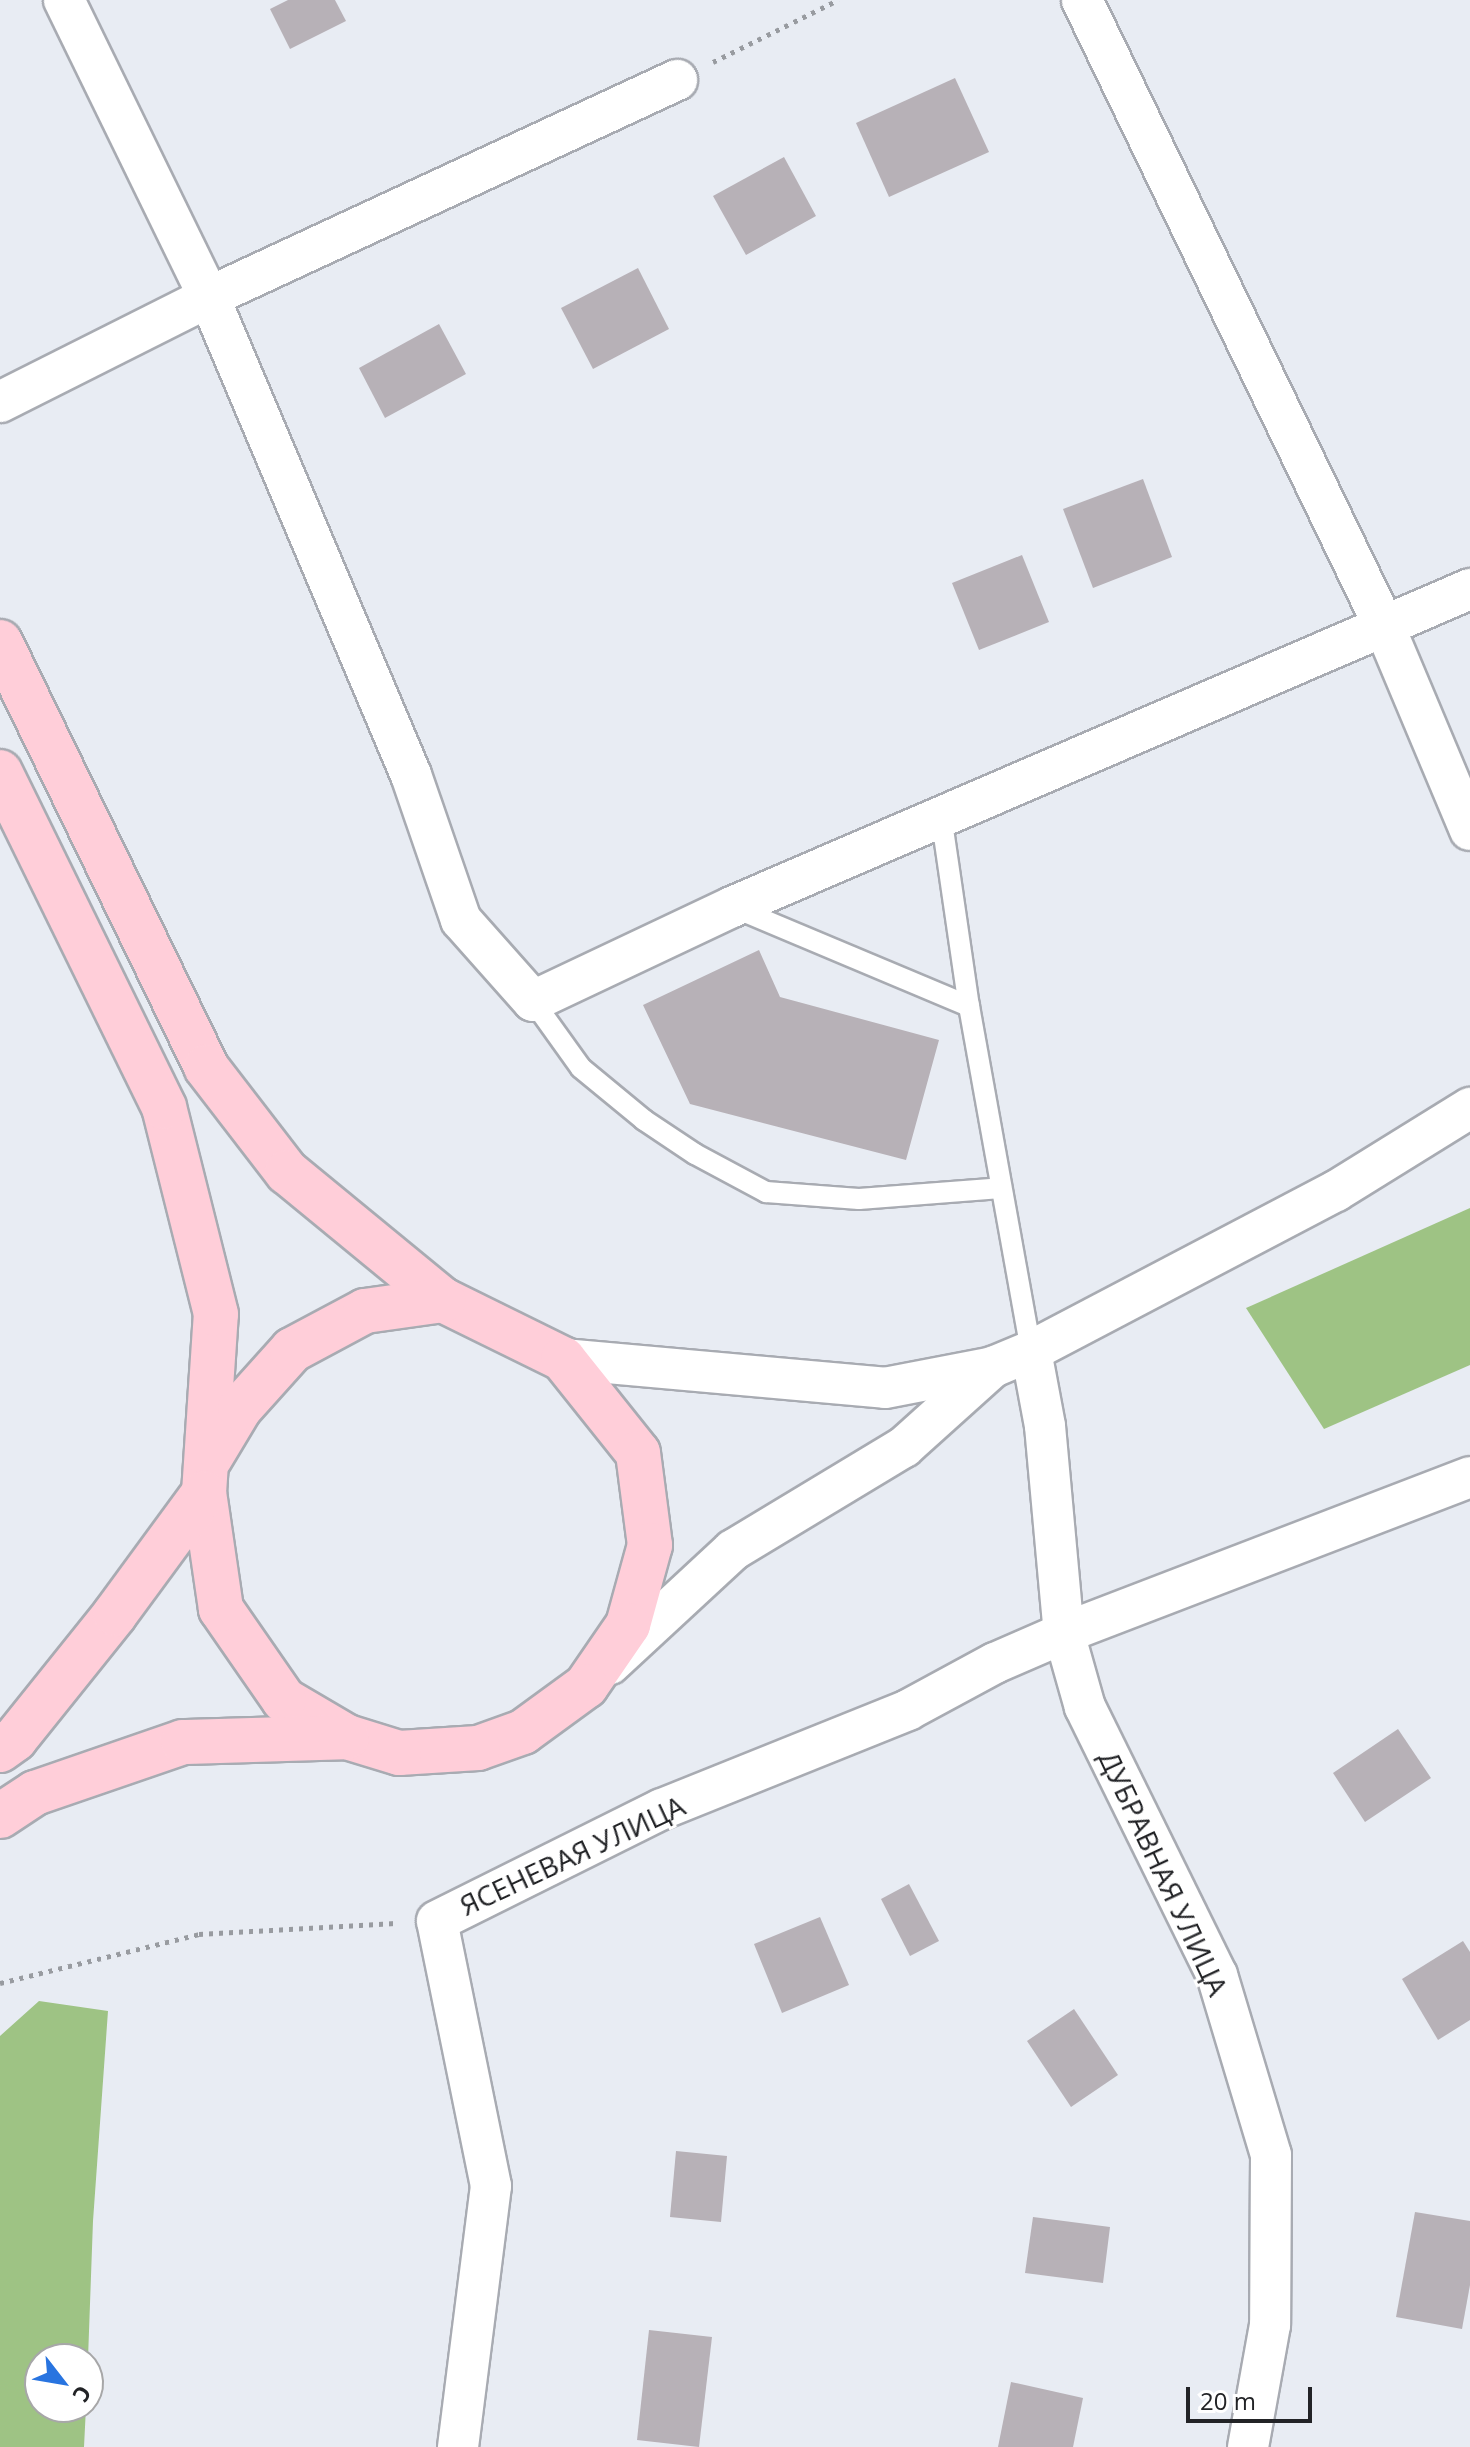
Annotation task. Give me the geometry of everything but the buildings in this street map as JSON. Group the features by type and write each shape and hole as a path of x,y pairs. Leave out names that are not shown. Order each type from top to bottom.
{"main road":[{"path":"0,642 206,1067 287,1172 443,1300 563,1359 638,1453 650,1545 628,1625 586,1686 523,1732 478,1748 399,1753 347,1737 284,1700 221,1609 205,1478 216,1314 164,1107 0,772"},
{"path":"0,1750 15,1739 115,1614 205,1478 240,1408 292,1350 365,1311 443,1300"},
{"path":"0,1816 35,1793 183,1742 347,1737"}],"street":[{"path":"64,0 209,297 411,775 461,920 533,1001 732,907 941,815 1385,628 1470,589"},
{"path":"1082,0 1385,628 1470,830"},
{"path":"0,402 209,297 677,80"},
{"path":"563,1359 885,1388 993,1367 1031,1351 1336,1191 1470,1108"},
{"name":"ДУБРАВНАЯ УЛИЦА","path":"1031,1351 1045,1426 1064,1633 1085,1707 1217,1975 1271,2155 1270,2325 1248,2447"},
{"path":"586,1686 733,1550 904,1447 993,1367"},
{"name":"ЯСЕНЕВАЯ УЛИЦА","path":"458,2447 491,2186 437,1921 662,1809 908,1710 995,1663 1064,1633 1470,1477"}],"lane":[{"path":"941,815 969,1006 1031,1351"},
{"path":"732,907 969,1006"},
{"path":"533,1001 581,1068 634,1112 695,1154 766,1192 859,1199 1001,1188"}],"path":[{"path":"677,80 838,0"},
{"path":"0,1983 199,1934 437,1921"}],"green space":[{"path":"1470,1208 1470,1365 1324,1429 1246,1308"},
{"path":"39,2001 108,2011 93,2221 89,2343 24,2343 24,2423 85,2423 84,2447 0,2447 0,2036"}]}
